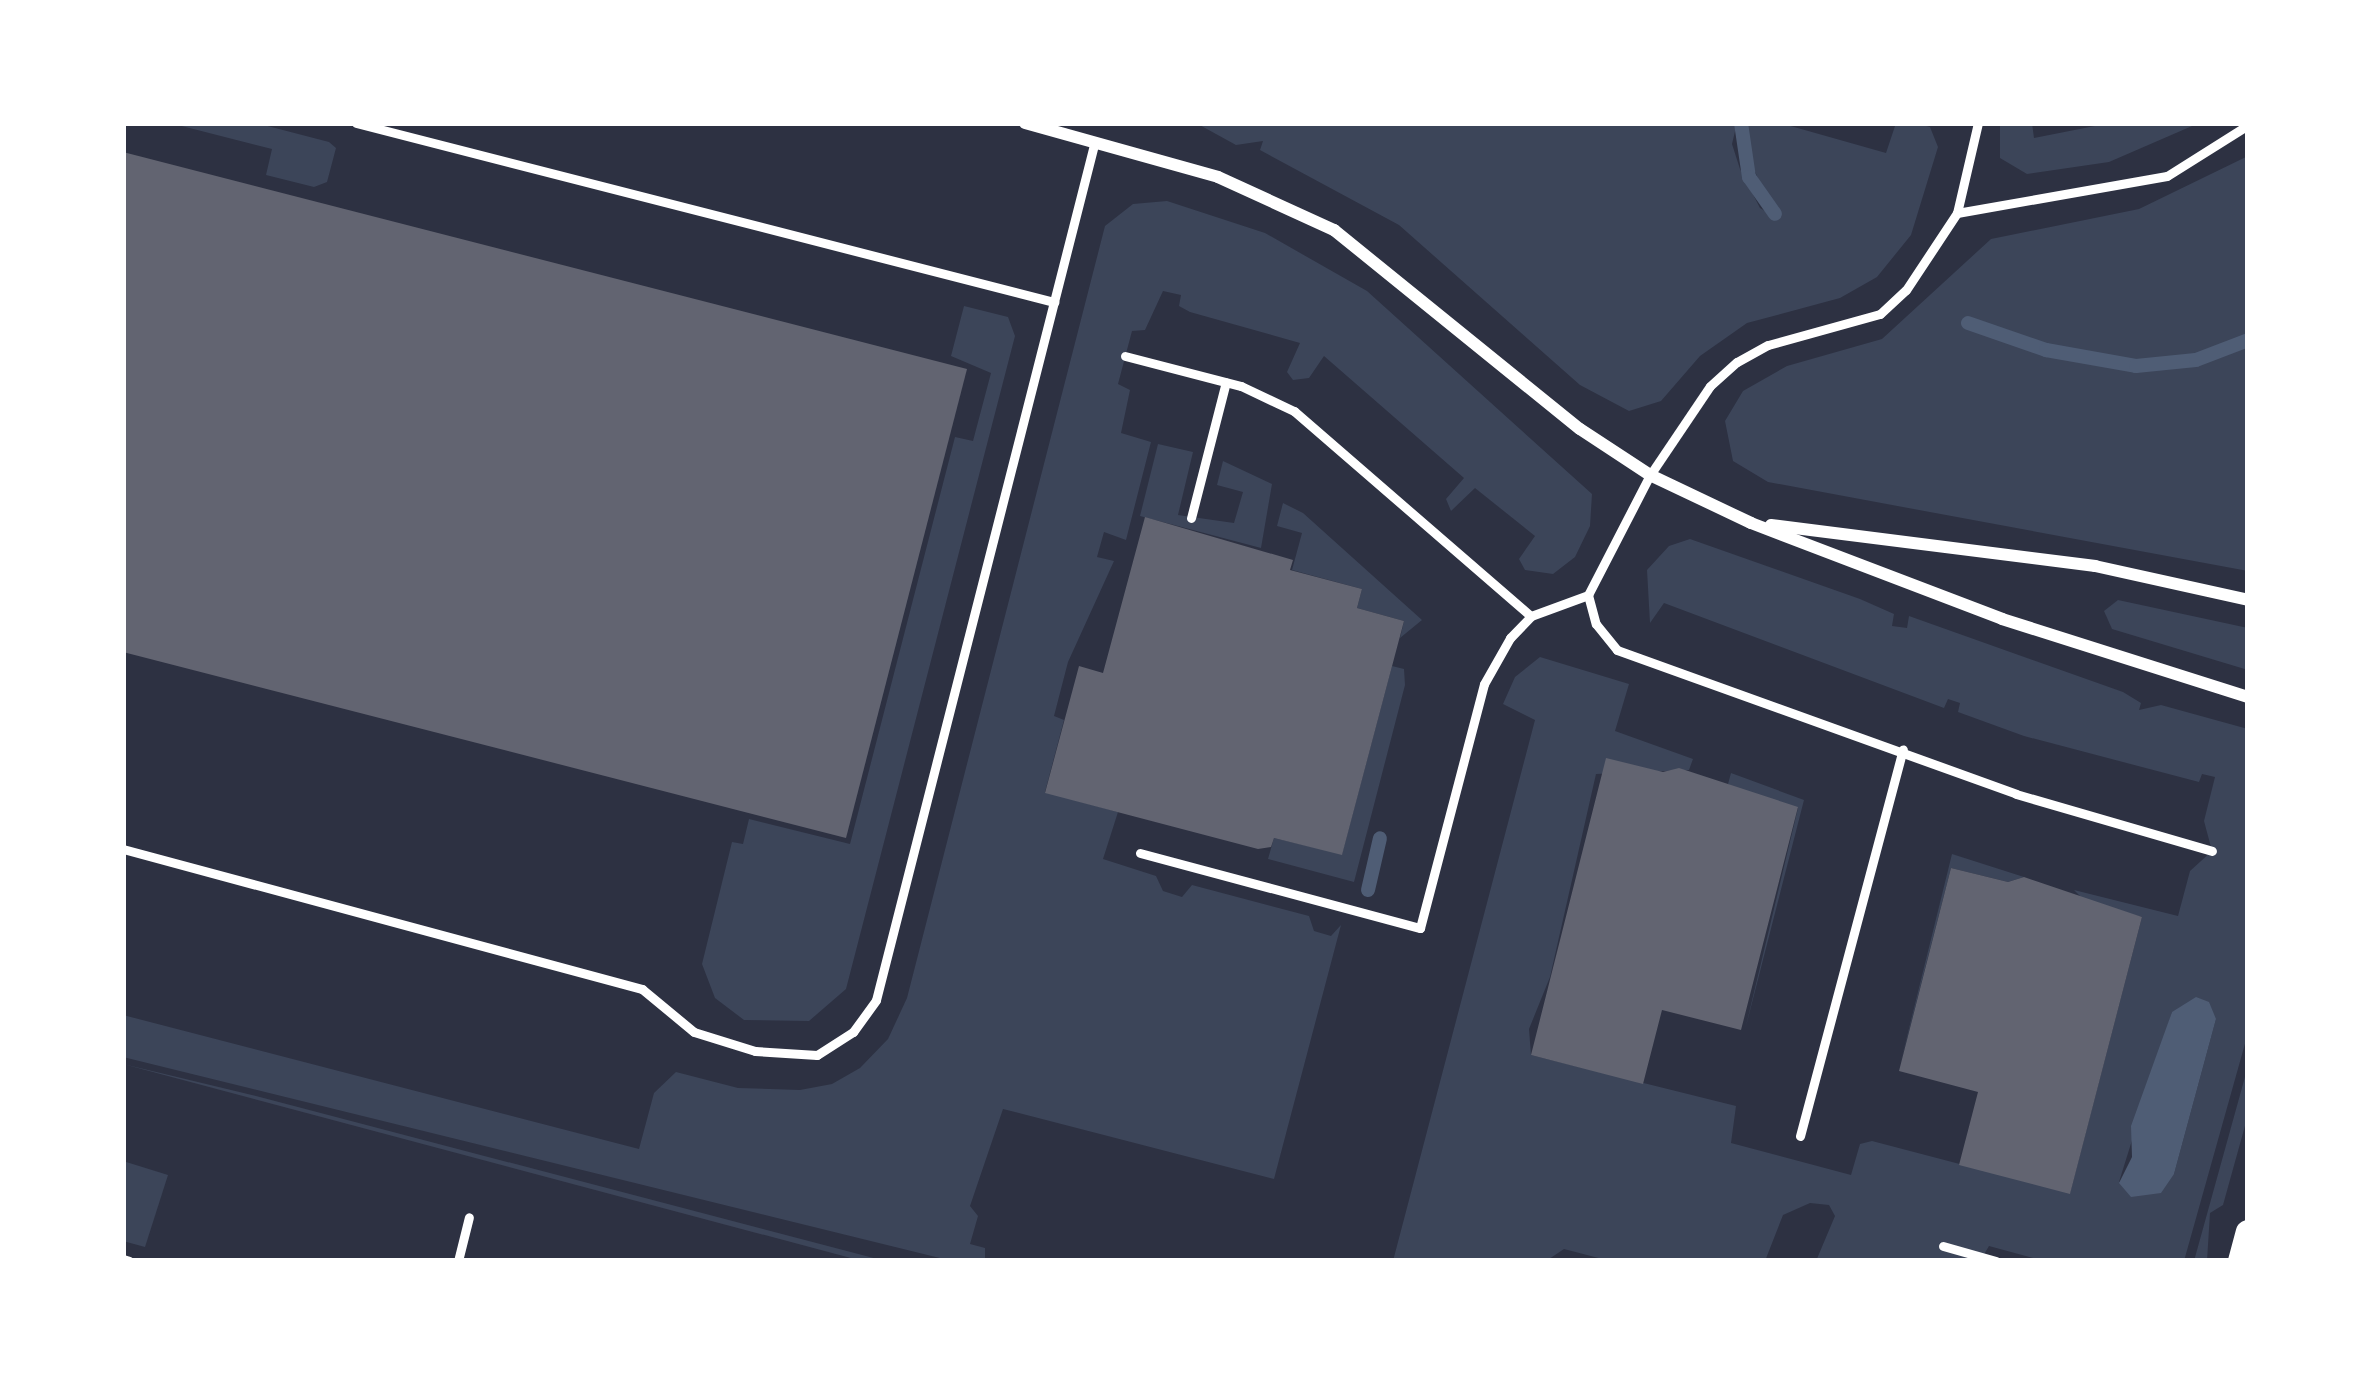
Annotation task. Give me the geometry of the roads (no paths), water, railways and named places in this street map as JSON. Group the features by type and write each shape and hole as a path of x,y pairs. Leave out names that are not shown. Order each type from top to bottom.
{"main road":[{"path":"2240,1261 2248,1232"}],"street":[{"path":"1025,123 1218,177 1334,230 1580,429 1650,475 1751,523 2002,619 2248,697"},
{"path":"1096,141 1100,123"},
{"path":"1751,523 2095,566 2248,600"}],"lane":[{"path":"356,123 1054,302"},
{"path":"1140,854 1420,928 1484,683 1531,616 1588,595 1650,475 1711,386 1737,362 1768,345 1880,314 1906,290 1957,213 1978,123"},
{"path":"1957,213 2167,176 2248,125"},
{"path":"123,849 642,989 694,1032 754,1051 817,1054 853,1032 876,1000 1096,141"},
{"path":"1125,356 1226,382 1294,411 1531,616"},
{"path":"1191,518 1226,382"},
{"path":"1588,595 1596,624 1617,650 2016,794 2212,851"},
{"path":"1800,1136 1904,750"},
{"path":"458,1261 469,1217"},
{"path":"1943,1246 1996,1261"}],"waterway":[{"path":"1741,123 1749,177 1775,214"},
{"path":"1968,323 2046,350 2136,366 2196,360 2248,340"},
{"path":"1368,890 1380,838"}]}
